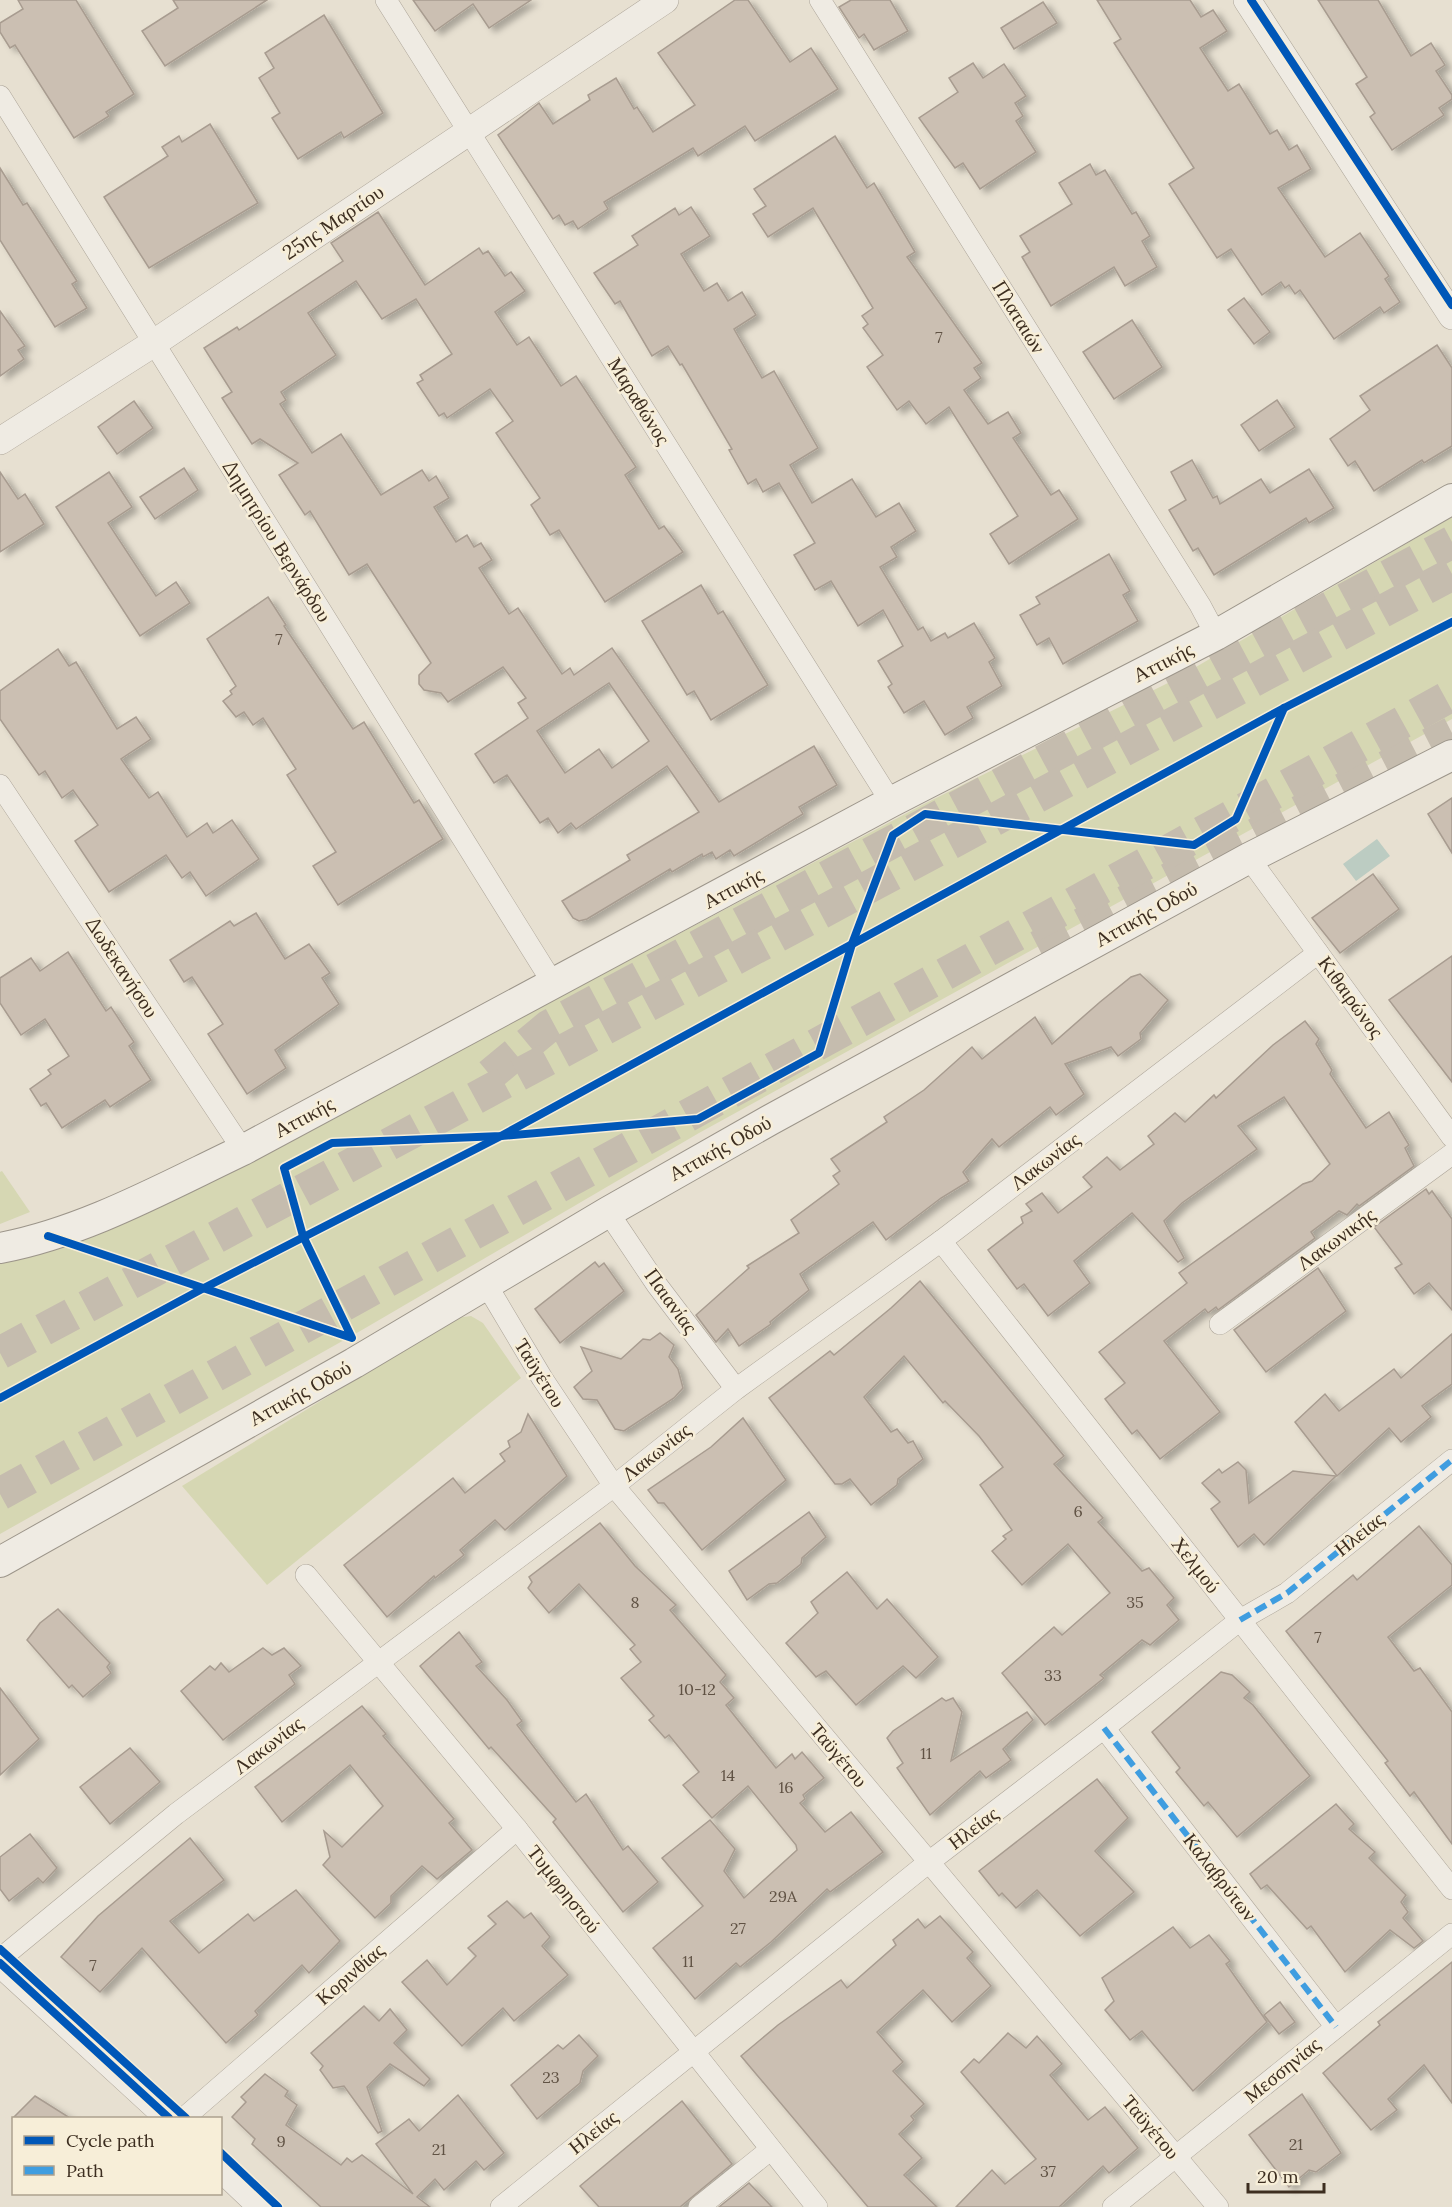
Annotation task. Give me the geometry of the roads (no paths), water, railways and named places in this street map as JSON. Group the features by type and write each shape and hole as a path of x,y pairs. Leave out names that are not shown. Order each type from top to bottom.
{"main road":[{"name":"Αττικής","path":"0,1248 65,1230 150,1194 243,1150 891,802 1216,635 1452,499"},
{"name":"Αττικής Οδού","path":"0,1562 354,1363 608,1212 1249,858 1452,755"}],"street":[{"name":"Μαραθώνος","path":"386,0 891,802"},
{"name":"25ης Μαρτίου","path":"0,441 153,343 665,0"},
{"name":"Πλαταιών","path":"820,0 1200,605 1216,635"},
{"path":"1247,0 1452,316"},
{"name":"Δημητρίου Βερνάρδου","path":"0,96 554,985"},
{"name":"Δωδεκανήσου","path":"0,785 243,1150"},
{"name":"Κιθαιρώνος","path":"1249,858 1452,1137"},
{"name":"Λακωνίας","path":"0,1961 176,1814 614,1486 736,1389 940,1241 1318,953"},
{"name":"Λακωνικής","path":"1220,1324 1452,1154"},
{"name":"Παιανίας","path":"608,1212 657,1285 736,1389"},
{"name":"Χελμού","path":"940,1241 1452,1889"},
{"name":"Ταϋγέτου","path":"486,1284 542,1378 614,1486 1218,2207"},
{"name":"Ηλείας","path":"501,2207 929,1862 1240,1620 1287,1593 1452,1460"},
{"name":"Τυμφρηστού","path":"306,1575 517,1830 817,2207"},
{"name":"Καλαβρύτων","path":"1104,1728 1336,2026"},
{"name":"Κορινθίας","path":"185,2117 517,1830"},
{"name":"Μεσσηνίας","path":"1113,2207 1452,1934"},
{"path":"0,1961 168,2117"},
{"path":"699,2207 770,2150"},
{"path":"222,2169 261,2207"}],"tunnel":[{"path":"490,1075 549,1026 1452,542"},
{"path":"0,1353 1452,574"},
{"path":"0,1494 1452,695"},
{"path":"1038,947 1452,733"}]}
